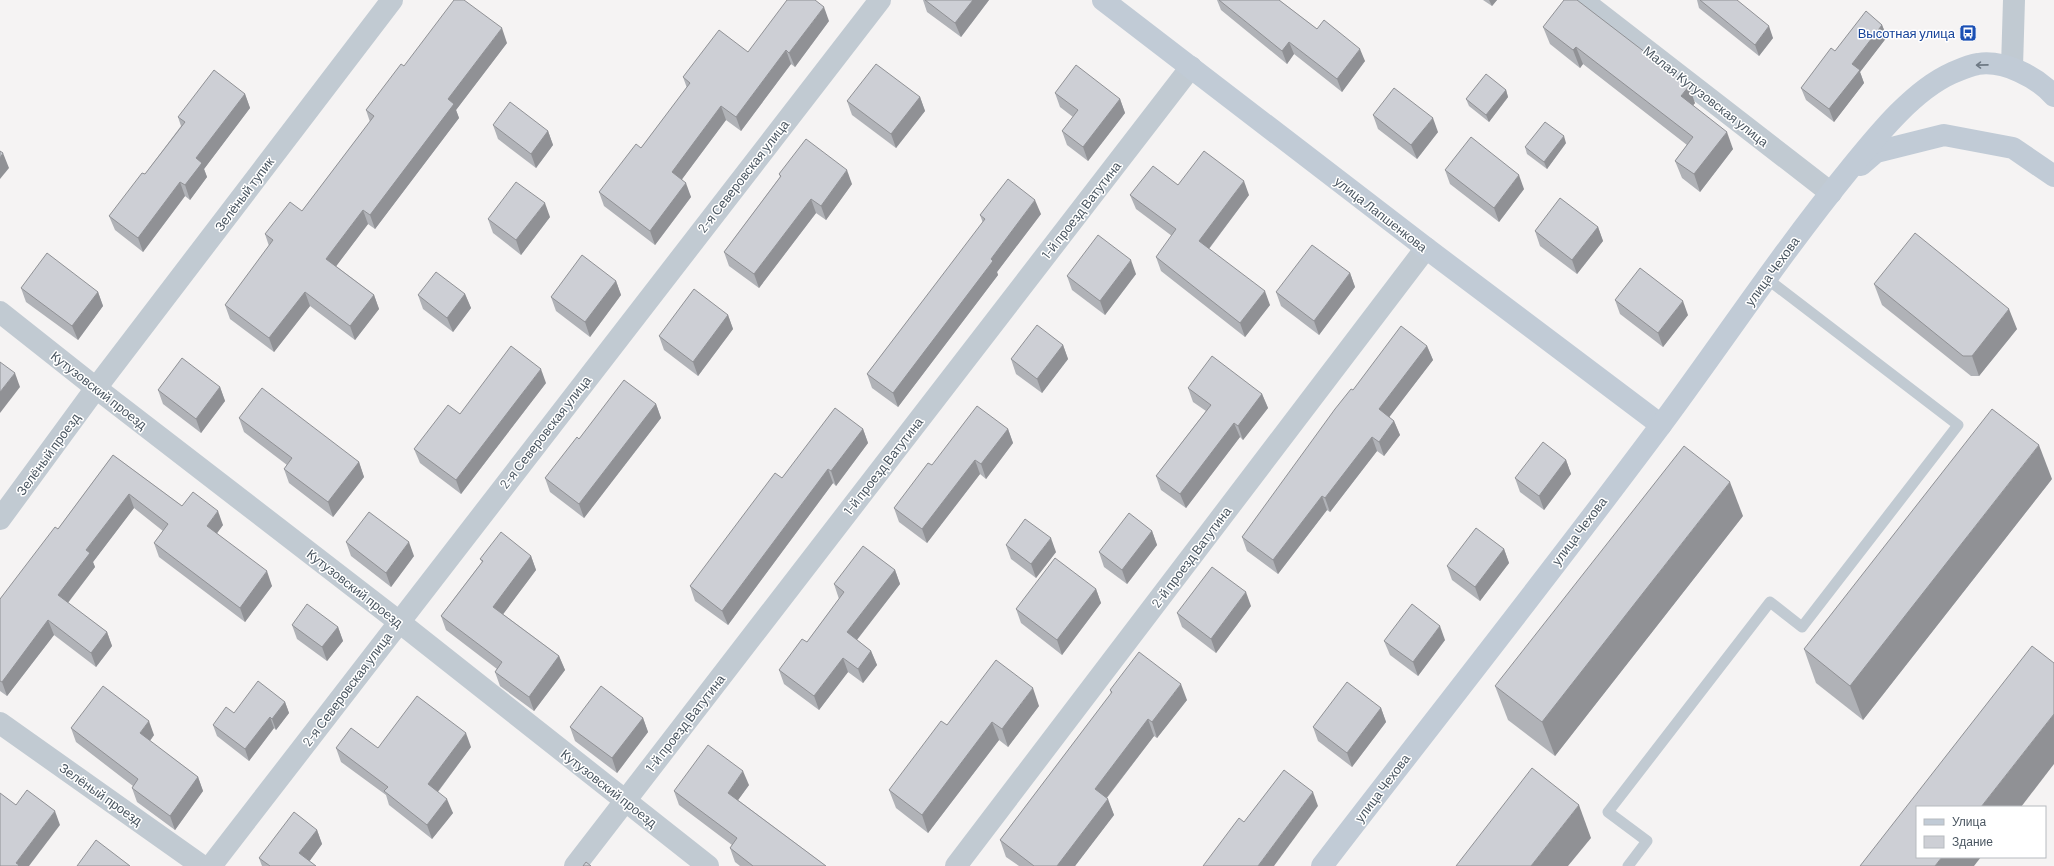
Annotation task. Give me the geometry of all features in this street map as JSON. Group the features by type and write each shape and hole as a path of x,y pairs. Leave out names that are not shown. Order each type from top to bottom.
{"street":[{"name":"Зелёный тупик","path":"96,388 392,0"},
{"name":"2-я Северовская улица","path":"211,866 398,621 880,0"},
{"name":"улица Лапшенкова","path":"1103,0 1426,248 1661,424"},
{"name":"Малая Кутузовская улица","path":"1582,0 1831,193"},
{"path":"2012,67 2014,0"},
{"name":"улица Чехова","path":"1322,866 1661,424 1766,278 1884,127 1918,95 1950,74 1980,64 2012,67 2045,86 2054,96"},
{"name":"1-й проезд Ватутина","path":"575,866 1191,67"},
{"name":"улица Чехова","path":"1831,193 1876,152 1944,135 2013,148 2054,176"},
{"name":"2-й проезд Ватутина","path":"956,866 1426,248"},
{"name":"Кутузовский проезд","path":"0,312 398,621 708,866"},
{"name":"Зелёный проезд","path":"0,519 96,388"},
{"name":"Зелёный проезд","path":"0,723 202,866"}],"lane":[{"path":"1628,866 1647,841 1608,812 1770,602 1802,627 1958,425 1766,278"}],"building":[{"path":"454,0 464,0 502,28 448,99 454,104 370,215 363,210 326,259 374,295 350,326 305,292 269,338 225,305 273,240 265,234 290,202 302,211 374,116 366,110 401,64 404,66"},
{"path":"787,0 815,0 824,7 789,53 786,50 736,117 721,106 672,172 686,183 650,231 599,192 636,144 641,148 690,83 683,77 719,30 748,52"},
{"path":"925,0 973,0 955,23"},
{"path":"1219,0 1279,0 1317,29 1324,20 1360,49 1337,79 1289,42 1282,51"},
{"path":"1564,0 1577,0 1689,86 1681,96 1727,132 1694,174 1675,161 1693,137 1576,47 1573,50 1543,27"},
{"path":"1700,0 1737,0 1769,26 1755,45"},
{"path":"1866,11 1882,25 1852,64 1860,70 1829,109 1801,88 1831,48 1835,51"},
{"path":"876,64 920,97 891,134 847,101"},
{"path":"1076,65 1120,99 1083,147 1062,131 1078,110 1055,93"},
{"path":"214,70 245,94 196,158 202,163 185,185 180,182 138,238 109,216 142,173 145,174 185,122 178,117"},
{"path":"1486,74 1506,90 1486,115 1466,99"},
{"path":"1394,88 1433,118 1411,145 1373,115"},
{"path":"510,102 548,131 531,154 493,125"},
{"path":"1545,122 1564,136 1544,162 1525,147"},
{"path":"1471,137 1519,175 1494,208 1445,170"},
{"path":"806,139 847,170 821,206 811,199 754,274 724,252 781,176 779,174"},
{"path":"0,151 3,153 0,158"},
{"path":"1204,151 1244,181 1199,241 1265,291 1240,323 1156,257 1176,229 1130,195 1153,166 1178,185"},
{"path":"1008,179 1035,200 991,259 993,261 893,393 867,374 985,219 980,215"},
{"path":"516,182 545,203 516,240 488,219"},
{"path":"1560,198 1598,227 1572,260 1535,231"},
{"path":"1915,233 2009,309 1972,356 1963,356 1874,284"},
{"path":"1098,235 1131,260 1100,301 1067,276"},
{"path":"1312,245 1350,273 1314,321 1276,292"},
{"path":"47,253 98,292 72,326 21,288"},
{"path":"582,255 616,281 585,322 551,297"},
{"path":"1640,268 1683,301 1658,333 1615,300"},
{"path":"436,272 465,294 447,318 418,295"},
{"path":"694,289 728,315 693,362 659,336"},
{"path":"1037,325 1063,345 1037,379 1011,359"},
{"path":"1401,326 1427,346 1379,409 1394,421 1379,442 1372,437 1325,498 1322,496 1273,560 1242,537 1335,409 1351,389 1353,390"},
{"path":"511,346 541,369 456,480 414,449 448,405 460,414"},
{"path":"1212,356 1262,394 1238,426 1234,423 1180,494 1156,476 1211,405 1188,388"},
{"path":"182,358 220,387 196,419 158,390"},
{"path":"0,362 15,373 0,392"},
{"path":"624,380 656,404 579,504 545,478 577,437 579,439"},
{"path":"262,388 359,462 328,502 284,469 292,458 239,418"},
{"path":"977,406 1008,429 981,464 975,460 922,529 894,508 928,463 932,465"},
{"path":"835,408 863,429 831,471 828,469 722,611 690,586 775,473 782,478"},
{"path":"1992,409 2039,445 1850,686 1804,649"},
{"path":"1543,442 1566,460 1539,496 1515,478"},
{"path":"1684,446 1730,482 1542,722 1495,686"},
{"path":"113,455 182,506 193,492 218,511 207,526 267,571 240,608 154,543 168,524 129,494 86,550 90,553 58,595 107,632 91,653 48,620 2,682 0,681 0,599 55,527 58,529"},
{"path":"369,512 409,542 386,573 346,542"},
{"path":"1129,513 1152,531 1122,570 1099,552"},
{"path":"1025,519 1051,538 1031,564 1006,545"},
{"path":"1476,528 1504,549 1475,587 1447,566"},
{"path":"501,532 531,556 493,607 559,656 529,697 495,672 502,662 441,616 483,561 480,559"},
{"path":"863,546 895,570 847,632 871,651 858,669 843,658 814,696 779,670 802,639 807,642 844,592 834,584"},
{"path":"1055,558 1096,589 1057,640 1016,609"},
{"path":"1212,567 1246,592 1211,639 1177,613"},
{"path":"307,604 338,627 322,647 292,625"},
{"path":"1412,604 1440,626 1413,662 1384,641"},
{"path":"2032,646 2054,663 2054,714 1982,806 1916,806 1916,858 1941,858 1935,866 1860,866"},
{"path":"1139,652 1181,684 1152,722 1148,719 1095,789 1108,799 1057,866 1034,866 1000,840 1112,692 1110,690"},
{"path":"996,660 1033,688 1002,729 992,722 922,815 889,790 941,721 947,725"},
{"path":"258,681 285,702 272,719 270,717 245,749 213,725 226,707 234,713"},
{"path":"1347,682 1381,708 1347,753 1313,727"},
{"path":"103,686 149,721 140,733 198,777 170,816 132,788 138,779 71,728"},
{"path":"601,686 643,718 612,758 570,727"},
{"path":"417,696 466,733 428,784 447,799 427,825 384,791 388,787 336,748 351,728 378,748"},
{"path":"708,745 743,771 728,793 826,866 753,866 730,848 737,838 674,791"},
{"path":"1532,768 1579,805 1531,866 1456,866"},
{"path":"1284,770 1313,792 1258,866 1203,866 1239,818 1244,822"},
{"path":"27,790 55,811 16,863 19,865 18,866 0,866 0,793 16,805"},
{"path":"294,812 317,830 299,853 316,866 270,866 259,858"},
{"path":"96,840 130,866 77,866"},
{"path":"586,862 591,866 583,866"}],"place":[{"name":"Высотная улица","path":"1968,33"}]}
